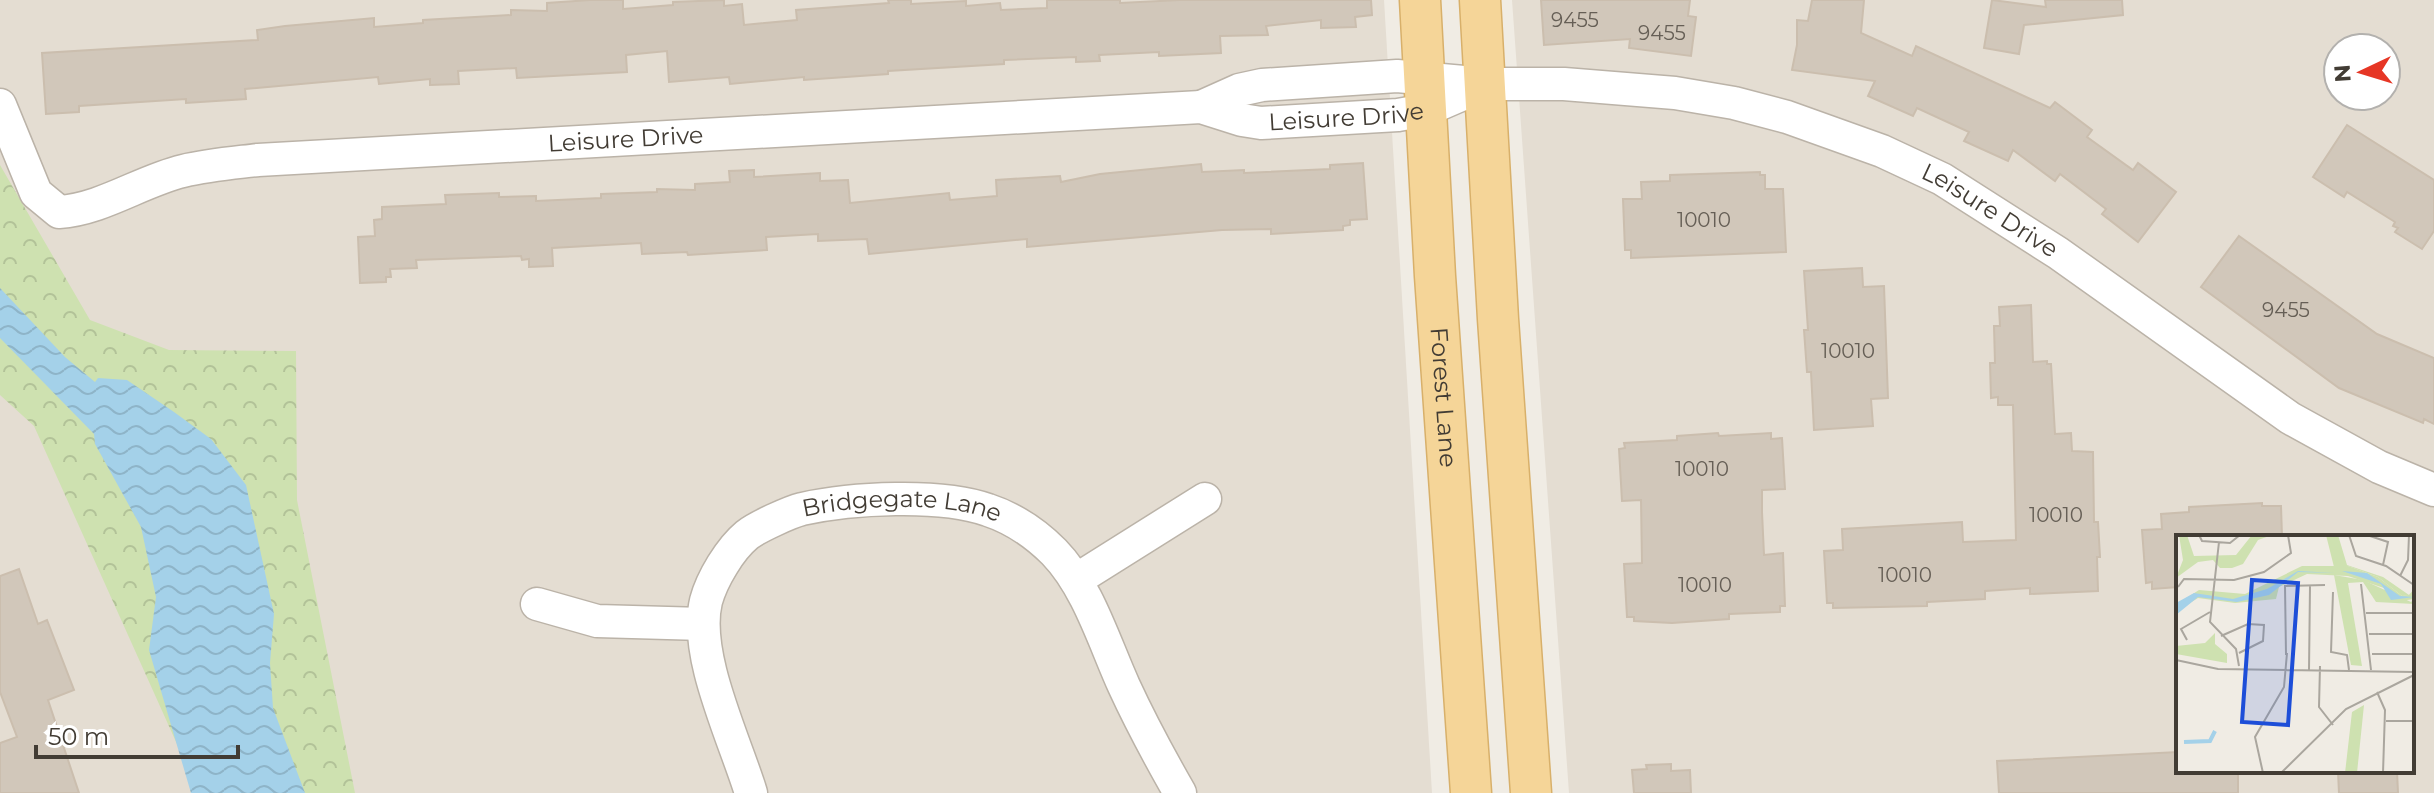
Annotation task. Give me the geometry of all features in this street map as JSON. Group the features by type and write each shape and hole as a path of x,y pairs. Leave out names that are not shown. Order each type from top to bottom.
{"main road":[{"name":"Forest Lane","path":"1420,0 1436,292 1471,793"},
{"path":"1480,0 1499,335 1531,793"}],"street":[{"name":"Leisure Drive","path":"0,105 36,193 59,212 82,211 183,171 258,160 1201,107 1261,123 1398,115 1425,94 1486,84 1564,84 1675,93 1734,103 1787,117 1882,151 1942,179 2045,244 2290,418 2379,467 2434,490"},
{"path":"1076,580 1205,499"},
{"name":"Bridgegate Lane","path":"751,793 709,668 703,624 715,575 747,534 800,509 881,500 937,501 987,509 1023,527 1054,552 1076,580 1135,709 1180,793"},
{"path":"537,604 597,621 703,624"}],"shaded area":[{"path":"0,0 1384,0 1432,793 0,793"},
{"path":"1512,0 2434,0 2434,793 1569,793"}],"green space":[{"path":"0,165 90,320 169,350 296,351 297,500 355,793 199,793 34,426 0,395"}],"water":[{"path":"0,288 65,357 95,382 98,378 127,380 211,439 246,485 274,614 270,663 273,708 305,793 191,793 149,650 156,597 141,527 95,444 94,434 0,338"}],"building":[{"path":"623,0 623,9 673,5 673,2 724,0 724,6 742,4 744,25 797,20 796,10 889,3 888,0 911,0 911,4 966,1 966,6 1000,3 1001,10 1047,8 1047,0 1120,0 1120,3 1371,0 1372,15 1355,17 1356,27 1321,28 1321,20 1266,26 1268,35 1220,36 1221,53 1099,55 1100,61 1076,62 1076,57 1004,60 1004,64 730,84 729,77 669,82 667,51 626,55 627,72 517,78 516,68 458,71 459,84 430,85 430,79 379,84 378,77 245,89 246,99 186,103 186,99 79,106 79,112 46,114 42,53 258,40 257,30 285,26 374,18 374,27 423,23 423,20 511,15 511,10 547,11 547,3"},
{"path":"1541,0 1690,0 1688,16 1696,17 1691,56 1629,48 1630,39 1544,45"},
{"path":"1812,0 1864,0 1861,33 1912,56 1916,46 2050,108 2055,102 2092,130 2087,137 2133,170 2138,163 2176,192 2138,242 2102,214 2106,209 2060,174 2055,181 2013,150 2008,161 1964,141 1969,132 1917,108 1913,116 1868,96 1875,81 1792,70 1797,45 1797,20 1808,21"},
{"path":"1992,0 2046,7 2045,0 2122,0 2123,15 2024,25 2019,54 1984,48"},
{"path":"2347,125 2434,180 2434,231 2422,249 2395,232 2398,228 2393,226 2395,222 2347,192 2344,197 2313,177"},
{"path":"1363,163 1367,219 1350,220 1350,225 1343,226 1343,230 1271,234 1271,229 1222,230 1027,247 1027,239 869,254 867,239 818,241 818,234 766,237 767,250 688,255 687,252 642,254 641,243 552,248 553,266 529,267 529,259 522,260 521,256 416,260 417,268 390,269 391,277 386,277 386,282 360,283 358,237 375,236 374,220 382,219 382,207 446,204 445,195 499,193 499,197 536,196 536,201 601,198 601,194 657,192 657,189 695,190 695,184 730,182 729,171 754,170 754,177 820,173 820,181 848,180 850,203 949,193 950,200 997,196 996,180 1060,176 1061,182 1100,174 1201,164 1202,172 1244,170 1244,173 1330,169 1330,165"},
{"path":"1760,172 1760,175 1765,175 1765,189 1783,189 1786,252 1631,258 1631,250 1625,250 1623,199 1642,199 1641,182 1670,181 1670,175"},
{"path":"2239,236 2377,334 2434,358 2434,424 2424,419 2423,423 2339,388 2201,287"},
{"path":"1862,268 1863,287 1884,286 1888,398 1871,399 1873,426 1814,430 1811,372 1807,372 1804,330 1808,330 1804,271"},
{"path":"2031,305 2033,362 2047,361 2051,364 2055,434 2071,433 2072,451 2093,452 2094,522 2098,522 2100,557 2097,557 2098,591 2030,594 2030,588 1985,591 1985,599 1927,602 1927,606 1833,608 1833,603 1827,603 1824,551 1843,550 1842,529 1962,522 1963,542 2016,540 2013,405 1998,405 1998,397 1991,398 1990,363 1995,363 1994,326 2000,326 1999,307"},
{"path":"1718,433 1719,436 1771,433 1771,439 1782,438 1785,489 1762,490 1762,512 1764,555 1783,553 1785,606 1780,606 1780,612 1729,614 1729,619 1672,623 1634,621 1634,617 1627,617 1624,564 1642,563 1641,500 1622,501 1619,449 1625,448 1624,443 1677,440 1677,436"},
{"path":"2262,503 2262,506 2281,506 2282,535 2176,535 2176,587 2152,589 2152,582 2146,583 2142,530 2162,529 2161,514 2189,512 2189,507"},
{"path":"19,569 38,624 47,620 74,690 48,700 79,793 0,793 0,743 17,737 0,692 0,576"},
{"path":"2176,752 2176,773 2238,773 2238,793 1999,793 1997,761"},
{"path":"1671,764 1671,771 1690,770 1691,793 1634,793 1632,770 1647,769 1646,765"},
{"path":"2338,773 2397,773 2398,793 2339,793"}]}
